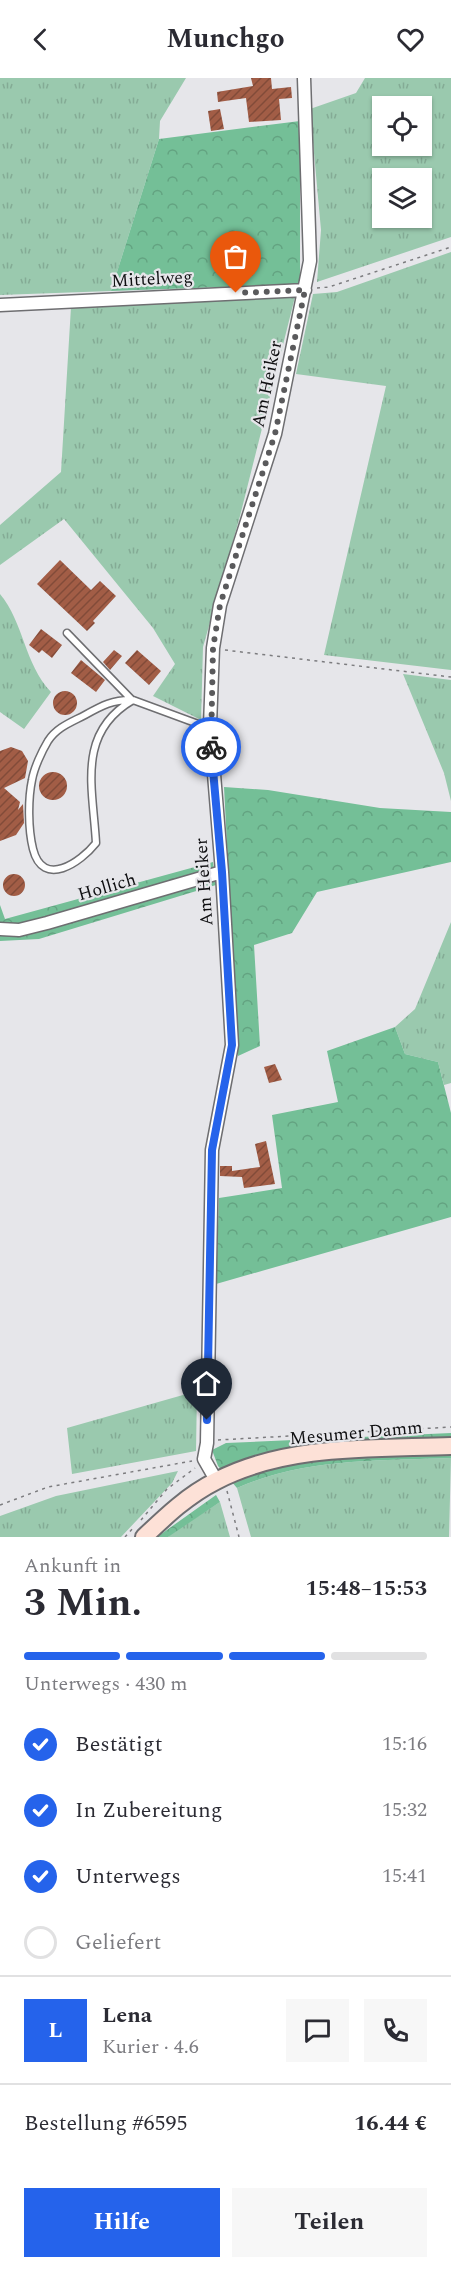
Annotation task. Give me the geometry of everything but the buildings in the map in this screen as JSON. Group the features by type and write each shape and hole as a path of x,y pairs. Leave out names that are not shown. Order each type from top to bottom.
{"main road":[{"name":"Mesumer Damm","path":"144,1537 182,1502 216,1480 263,1462 301,1455 451,1446"}],"street":[{"name":"Am Heiker","path":"204,1459 207,1443 212,1150 232,1045 222,872 210,729 213,648 220,605 275,434 310,261 304,78"},
{"name":"Mittelweg","path":"0,305 305,290"},
{"name":"Hollich","path":"0,929 19,930 47,923 222,872"},
{"path":"204,1459 216,1480"}],"lane":[{"path":"66,633 133,700"},
{"path":"133,700 106,722 96,737 91,769 96,843 86,857 68,869 52,869 41,863 33,851 32,778 49,740 66,723 118,699 133,700 210,729"}],"path":[{"path":"305,290 329,287 451,247"},
{"path":"213,648 451,677"},
{"path":"207,1443 226,1438 451,1427"},
{"path":"0,1505 48,1487 204,1459"},
{"path":"125,1537 167,1489 179,1482 204,1459"},
{"path":"216,1480 226,1489 239,1537"}],"green space":[{"path":"0,78 186,78 160,121 159,139 111,291 0,295"},
{"path":"365,78 451,78 451,237 317,282 321,230 310,109 356,93"},
{"path":"300,121 300,284 111,291 159,139"},
{"path":"451,252 451,670 324,655 386,386 296,374 313,294 337,292"},
{"path":"295,297 240,516 203,647 201,720 153,696 175,664 153,628 64,519 0,565 0,525 61,472 71,307"},
{"path":"0,594 14,617 35,669 51,692 24,729 0,712"},
{"path":"403,674 451,680 451,801 444,773"},
{"path":"224,787 268,790 380,808 451,812 451,862 317,892 292,933 254,945 260,1046 238,1056"},
{"path":"213,862 216,885 39,939 0,941 0,905 5,919"},
{"path":"451,922 451,1083 444,1085 438,1062 405,1054 395,1027 415,1009"},
{"path":"395,1027 405,1054 438,1062 451,1113 451,1217 216,1284 219,1198 282,1188 272,1115 338,1102 327,1051"},
{"path":"197,1391 196,1451 72,1474 67,1428"},
{"path":"451,1433 451,1458 369,1461 315,1466 263,1478 237,1488 218,1466 212,1450 226,1443"},
{"path":"451,1458 449,1537 251,1537 237,1488 263,1478 315,1466 369,1461"},
{"path":"178,1471 172,1483 121,1537 0,1537 0,1516 56,1496"},
{"path":"216,1495 220,1502 168,1537 157,1537"},
{"path":"220,1502 230,1537 168,1537 172,1533"}],"way so far":[{"path":"211,747 213,648 220,605 275,434 305,290 236,293"}],"route":[{"path":"207,1420 212,1150 232,1045 222,872 211,747"}]}
